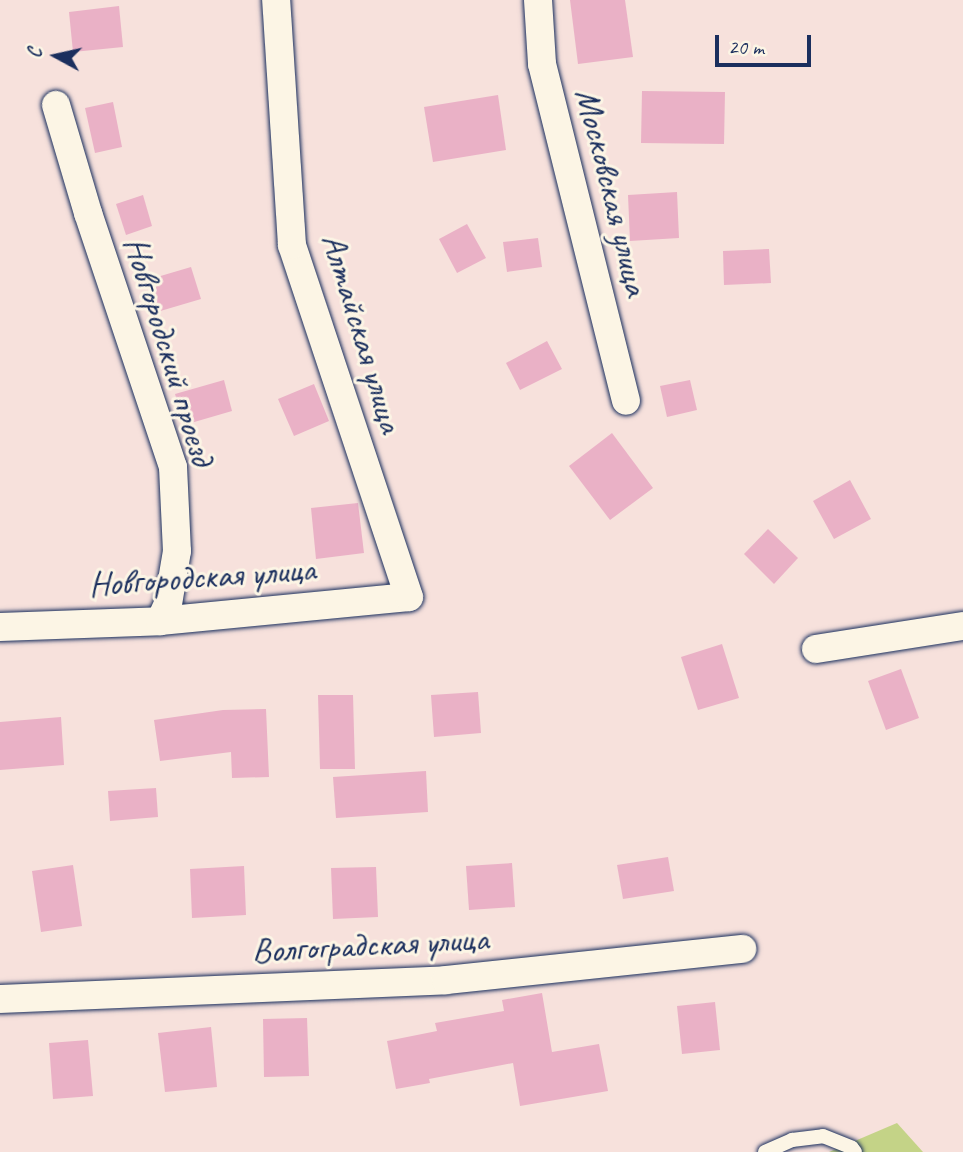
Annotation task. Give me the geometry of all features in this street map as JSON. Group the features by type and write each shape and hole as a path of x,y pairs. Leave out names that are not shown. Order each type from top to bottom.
{"street":[{"name":"Алтайская улица","path":"276,0 292,245 409,597"},
{"name":"Московская улица","path":"538,0 542,64 626,401"},
{"name":"Новгородский проезд","path":"56,105 88,213 173,467 177,551 168,604 160,621"},
{"name":"Новгородская улица","path":"0,627 160,621 409,597"},
{"path":"816,649 963,626"},
{"name":"Волгоградская улица","path":"0,999 446,981 742,949"}],"lane":[{"path":"765,1152 792,1140 822,1136 852,1147 855,1152"}],"green space":[{"path":"897,1123 923,1152 829,1152"}],"building":[{"path":"570,0 625,0 633,57 578,64"},
{"path":"119,6 123,47 73,52 69,12"},
{"path":"642,91 725,92 724,144 641,143"},
{"path":"498,95 506,150 433,162 424,107"},
{"path":"113,102 122,147 95,153 85,108"},
{"path":"677,192 679,238 630,241 628,195"},
{"path":"143,195 152,226 126,235 116,204"},
{"path":"467,224 486,258 457,273 439,239"},
{"path":"538,238 542,267 507,272 503,242"},
{"path":"769,249 771,283 724,285 723,251"},
{"path":"191,267 201,299 157,312 147,280"},
{"path":"547,341 562,369 520,390 506,363"},
{"path":"224,380 232,411 184,425 175,394"},
{"path":"690,380 697,410 667,417 660,386"},
{"path":"314,384 329,421 294,436 278,399"},
{"path":"612,433 653,488 610,520 569,466"},
{"path":"850,480 871,519 834,539 813,501"},
{"path":"358,503 364,553 316,559 311,508"},
{"path":"768,529 798,558 774,584 744,554"},
{"path":"722,644 739,698 698,710 681,657"},
{"path":"901,669 919,718 886,730 868,681"},
{"path":"478,692 481,733 434,737 431,695"},
{"path":"318,695 353,695 355,769 320,769"},
{"path":"266,709 269,777 232,778 231,752 160,761 154,720 223,710"},
{"path":"61,717 64,765 0,770 0,722"},
{"path":"426,771 428,812 336,818 333,777"},
{"path":"156,788 158,817 110,821 108,791"},
{"path":"668,857 674,891 623,899 617,865"},
{"path":"512,863 515,907 469,910 466,866"},
{"path":"73,865 82,926 41,932 32,871"},
{"path":"244,866 246,915 192,918 190,869"},
{"path":"376,867 378,917 333,919 331,868"},
{"path":"542,993 552,1052 599,1044 608,1091 520,1106 513,1063 429,1079 430,1083 396,1089 387,1041 437,1031 435,1023 504,1011 502,1000"},
{"path":"715,1002 720,1050 682,1054 677,1006"},
{"path":"307,1018 309,1076 264,1077 263,1019"},
{"path":"211,1027 217,1087 165,1092 158,1033"},
{"path":"88,1040 93,1096 53,1099 49,1043"}]}
